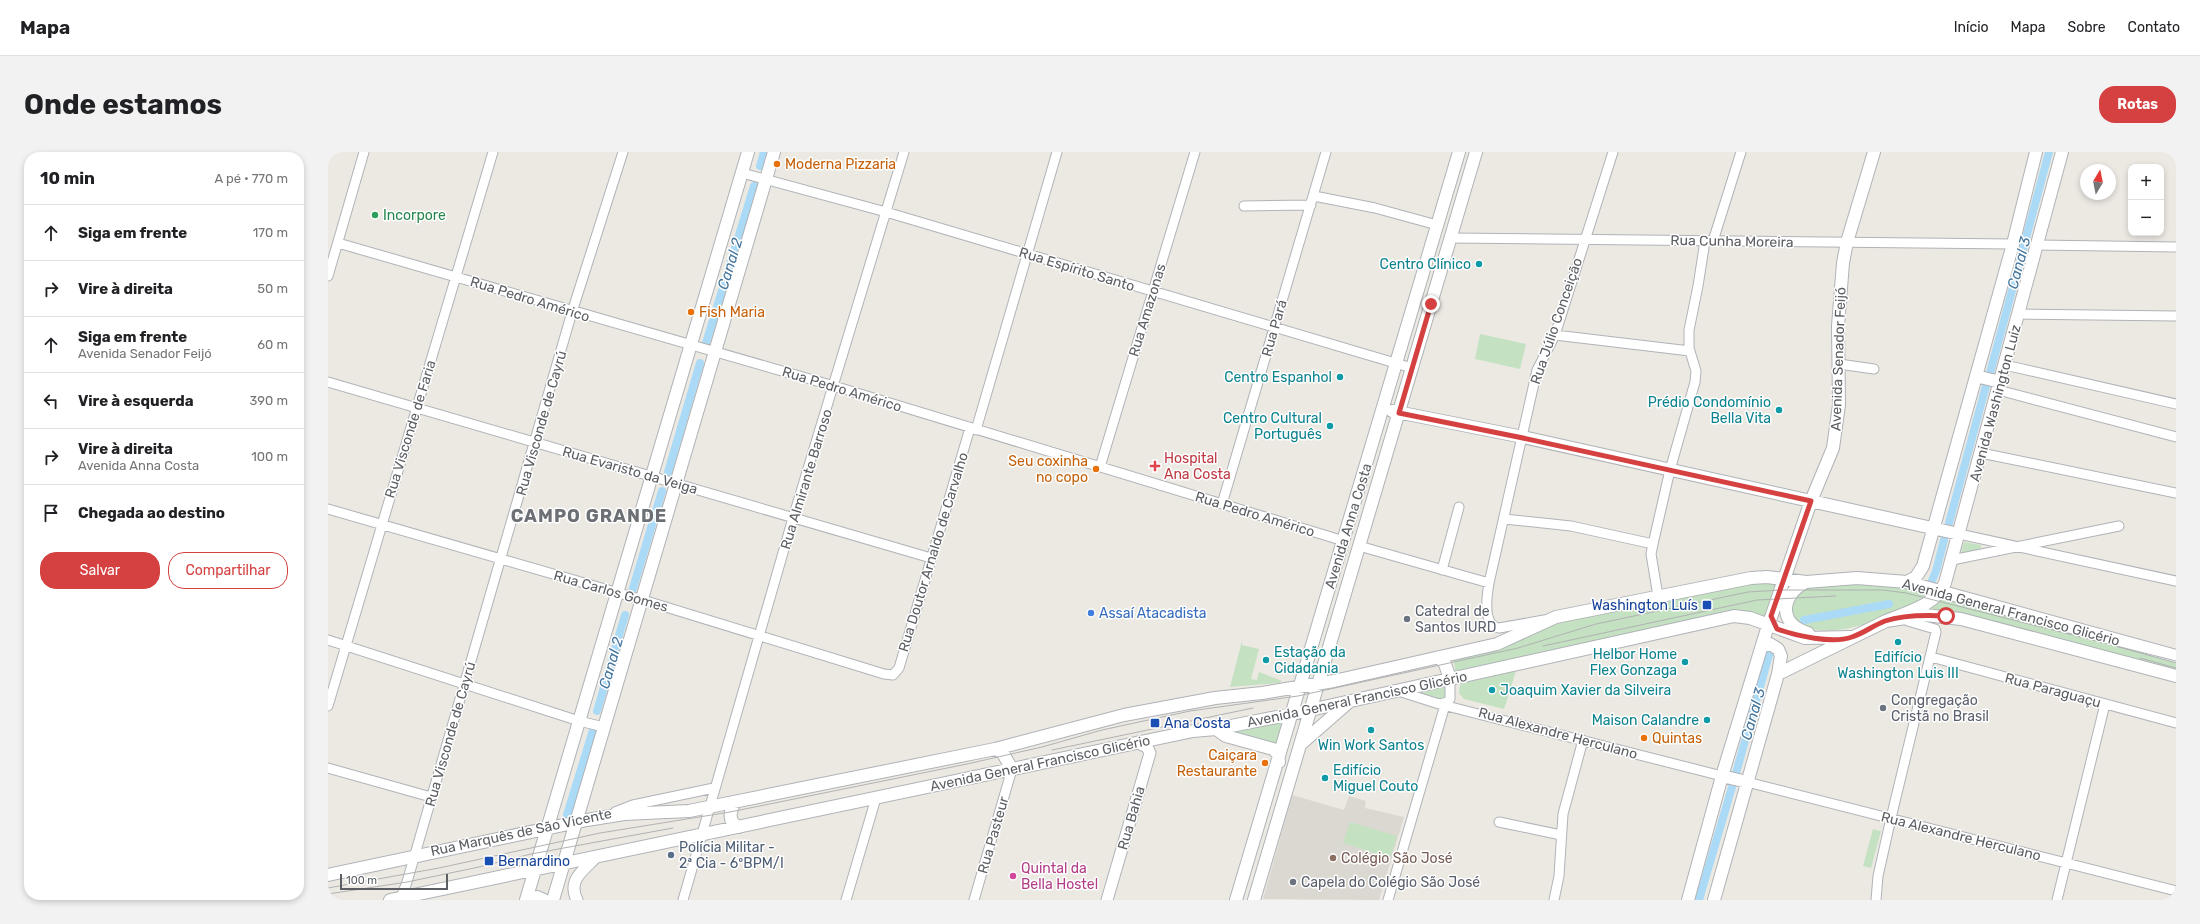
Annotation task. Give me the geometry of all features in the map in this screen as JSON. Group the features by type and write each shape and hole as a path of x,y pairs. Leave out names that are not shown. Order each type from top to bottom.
{"main road":[{"path":"526,900 748,152"},
{"path":"553,900 643,600 774,152"},
{"name":"Avenida Anna Costa","path":"1237,900 1459,152"},
{"name":"Avenida Anna Costa","path":"1254,900 1476,152"},
{"name":"Avenida Senador Feijó","path":"1785,580 1811,501 1835,437 1839,405 1838,326 1843,263 1847,242 1874,152"},
{"name":"Avenida Washington Luiz","path":"1907,582 1916,577 1922,570 2013,244 2036,152"},
{"name":"Avenida Washington Luiz","path":"1886,620 1930,602 1945,583 2062,152"},
{"path":"1976,376 1999,386"},
{"path":"1383,410 1523,438 1959,534"},
{"path":"1344,541 1354,549 1348,572 1349,578"},
{"name":"Avenida General Francisco Glicério","path":"601,818 624,814 681,812 709,807 995,749 1124,715 1215,698 1262,693 1351,677 1504,642 1546,620 1751,578 1806,582 1857,578 1907,582 2176,656"},
{"path":"1688,900 1762,643 1772,623 1785,580"},
{"path":"1806,582 1797,587 1791,593 1786,605 1788,619 1794,626 1802,631 1836,638"},
{"name":"Avenida General Francisco Glicério","path":"397,899 1138,742 1292,714 1352,699 1742,616 1772,623 1805,638 1851,638 1886,620 1925,615 1961,619 2176,676"},
{"path":"1742,616 1753,626 1762,643"},
{"path":"1778,674 1851,638"},
{"path":"1714,900 1743,781 1778,674 1781,656 1778,648 1770,644 1762,643"},
{"path":"1439,657 1446,664 1450,679"},
{"path":"1325,662 1333,672 1351,677"},
{"path":"1301,744 1352,699"},
{"path":"1216,728 1226,736 1273,749 1278,754 1279,762"},
{"path":"995,749 1002,752 1012,769"},
{"path":"1724,776 1743,781"},
{"path":"735,802 731,809 730,817 733,823 739,827"},
{"name":"Rua Marquês de São Vicente","path":"328,875 415,855 601,818"},
{"path":"530,900 537,897 544,900"}],"street":[{"path":"328,276 364,152"},
{"name":"Rua Visconde de Faria","path":"328,706 493,152"},
{"name":"Rua Visconde de Cayrú","path":"397,899 415,855 536,442 572,312 623,152"},
{"name":"Rua Almirante Barroso","path":"683,900 714,788 761,636 793,518 904,152"},
{"name":"Rua Doutor Arnaldo de Carvalho","path":"893,675 899,668 1057,152"},
{"name":"Rua Amazonas","path":"1100,467 1195,152"},
{"name":"Rua Pará","path":"1222,504 1326,152"},
{"name":"Rua Júlio Conceição","path":"1546,620 1499,628 1493,626 1490,621 1488,606 1489,583 1538,370 1555,335 1584,239 1613,152"},
{"path":"1658,596 1651,554 1670,470 1695,382 1696,371 1688,340 1689,325 1709,241 1740,152"},
{"name":"Rua Espírito Santo","path":"742,173 766,178 886,212 1412,368"},
{"path":"1314,196 1375,208 1438,225"},
{"path":"1244,206 1310,205"},
{"name":"Rua Cunha Moreira","path":"1450,238 2013,244"},
{"name":"Rua Pedro Américo","path":"338,243 572,312 691,344 834,386 1344,541"},
{"path":"2037,245 2176,247"},
{"path":"2018,314 2176,316"},
{"path":"1555,335 1690,351"},
{"path":"1839,364 1874,369"},
{"path":"2004,365 2176,404"},
{"name":"Rua Evaristo da Veiga","path":"328,382 932,558"},
{"path":"1999,386 2176,437"},
{"path":"1981,453 2176,493"},
{"path":"1442,570 1459,507"},
{"name":"Rua Carlos Gomes","path":"328,509 643,600 884,674 893,675"},
{"path":"1504,519 1571,526 1653,544"},
{"path":"1952,560 2119,526"},
{"path":"1959,534 2176,581"},
{"path":"2053,554 2056,539"},
{"path":"1987,540 1987,553"},
{"path":"1359,546 1489,583"},
{"path":"1876,900 1878,876 1936,631 1903,618"},
{"path":"328,640 579,721 604,727"},
{"name":"Rua Paraguaçu","path":"1931,657 2176,723"},
{"path":"1388,900 1442,705 1450,699 1450,679"},
{"name":"Rua Alexandre Herculano","path":"1394,690 1442,705 1724,776"},
{"path":"2057,900 2105,704"},
{"path":"1554,900 1559,876 1563,814 1583,740"},
{"name":"Rua Bahia","path":"1107,900 1150,753 1147,747 1138,742"},
{"path":"328,768 431,797"},
{"name":"Rua Pasteur","path":"974,900 1012,769"},
{"name":"Rua Alexandre Herculano","path":"1743,781 2176,891"},
{"name":"Rua Marquês de São Vicente","path":"601,818 633,805 714,788"},
{"path":"846,900 876,798"},
{"path":"1499,822 1562,835"},
{"path":"578,900 573,890 574,882 595,858"}],"shaded area":[{"name":"Colégio São José","path":"1292,795 1344,810 1349,796 1366,801 1365,808 1404,817 1379,900 1263,899"}],"green space":[{"path":"1480,334 1526,344 1520,369 1475,359"},
{"path":"1964,542 1981,545 1981,548 1978,550 1961,553"},
{"path":"1777,582 1766,619 1743,611 1725,612 1455,671 1454,659 1555,623 1747,583"},
{"path":"1850,583 1898,585 1930,594 1925,600 1894,613 1862,625 1846,629 1829,631 1796,625 1789,608 1801,588"},
{"path":"1942,597 2176,659 2176,674 1924,609"},
{"path":"1242,641 1242,645 1259,649 1251,679 1257,680 1259,672 1282,681 1279,683 1230,687"},
{"path":"1516,671 1504,709 1464,699 1459,693 1460,685 1463,683"},
{"path":"1444,687 1446,688 1446,697 1444,699 1417,693"},
{"path":"1284,721 1278,745 1234,732 1234,731"},
{"path":"1350,822 1397,836 1390,858 1343,843"},
{"path":"1873,829 1881,831 1871,868 1863,866"}],"waterway":[{"name":"Canal 2","path":"760,166 764,152"},
{"name":"Canal 3","path":"1990,373 2049,152"},
{"name":"Canal 2","path":"706,343 754,186"},
{"name":"Canal 2","path":"668,472 700,363"},
{"name":"Canal 3","path":"1949,523 1986,386"},
{"name":"Canal 2","path":"631,595 662,491"},
{"name":"Canal 3","path":"1931,583 1936,571 1944,540"},
{"name":"Canal 3","path":"1804,620 1889,604"},
{"name":"Canal 2","path":"597,711 625,615"},
{"name":"Canal 3","path":"1736,773 1769,655"},
{"name":"Canal 2","path":"567,815 593,730"},
{"name":"Canal 3","path":"1699,900 1732,787"}],"tram line":[{"path":"328,888 439,868 600,833 730,812 967,764 1042,747 1102,730 1190,711 1298,696 1518,648 1596,624 1748,592 1781,590 1883,590 1906,593 2176,661"},
{"path":"1543,646 1757,600 1836,596"},
{"path":"2140,658 2176,668"},
{"path":"1052,750 1253,708"},
{"path":"328,894 407,882 479,867 531,854 673,828"}],"place":[{"name":"Moderna Pizzaria","path":"777,164"},
{"name":"Incorpore","path":"375,215"},
{"name":"Centro Clínico","path":"1479,264"},
{"name":"Fish Maria","path":"691,312"},
{"name":"Centro Espanhol","path":"1340,377"},
{"name":"Prédio Condomínio Bella Vita","path":"1779,410"},
{"name":"Centro Cultural Português","path":"1330,426"},
{"name":"Hospital Ana Costa","path":"1155,466"},
{"name":"Seu coxinha no copo","path":"1096,469"},
{"name":"Washington Luís","path":"1707,605"},
{"name":"Assaí Atacadista","path":"1091,613"},
{"name":"Catedral de Santos IURD","path":"1407,619"},
{"name":"Edifício Washington Luis III","path":"1898,642"},
{"name":"Estação da Cidadania","path":"1266,660"},
{"name":"Helbor Home Flex Gonzaga","path":"1685,662"},
{"name":"Joaquim Xavier da Silveira","path":"1492,690"},
{"name":"Congregação Cristã no Brasil","path":"1883,708"},
{"name":"Maison Calandre","path":"1707,720"},
{"name":"Ana Costa","path":"1155,723"},
{"name":"Win Work Santos","path":"1371,730"},
{"name":"Quintas","path":"1644,738"},
{"name":"Caiçara Restaurante","path":"1265,763"},
{"name":"Edifício Miguel Couto","path":"1325,778"},
{"name":"Polícia Militar - 2ª Cia - 6ºBPM/I","path":"671,855"},
{"name":"Colégio São José","path":"1333,858"},
{"name":"Bernardino","path":"489,861"},
{"name":"Quintal da Bella Hostel","path":"1013,876"},
{"name":"Capela do Colégio São José","path":"1293,882"}],"district":[{"name":"CAMPO GRANDE","path":"589,516"}],"route":[{"path":"1431,304 1399,413 1523,438 1811,501 1791,563 1771,616 1777,629 1795,636 1814,639 1851,638 1886,620 1925,615 1946,616"}]}
